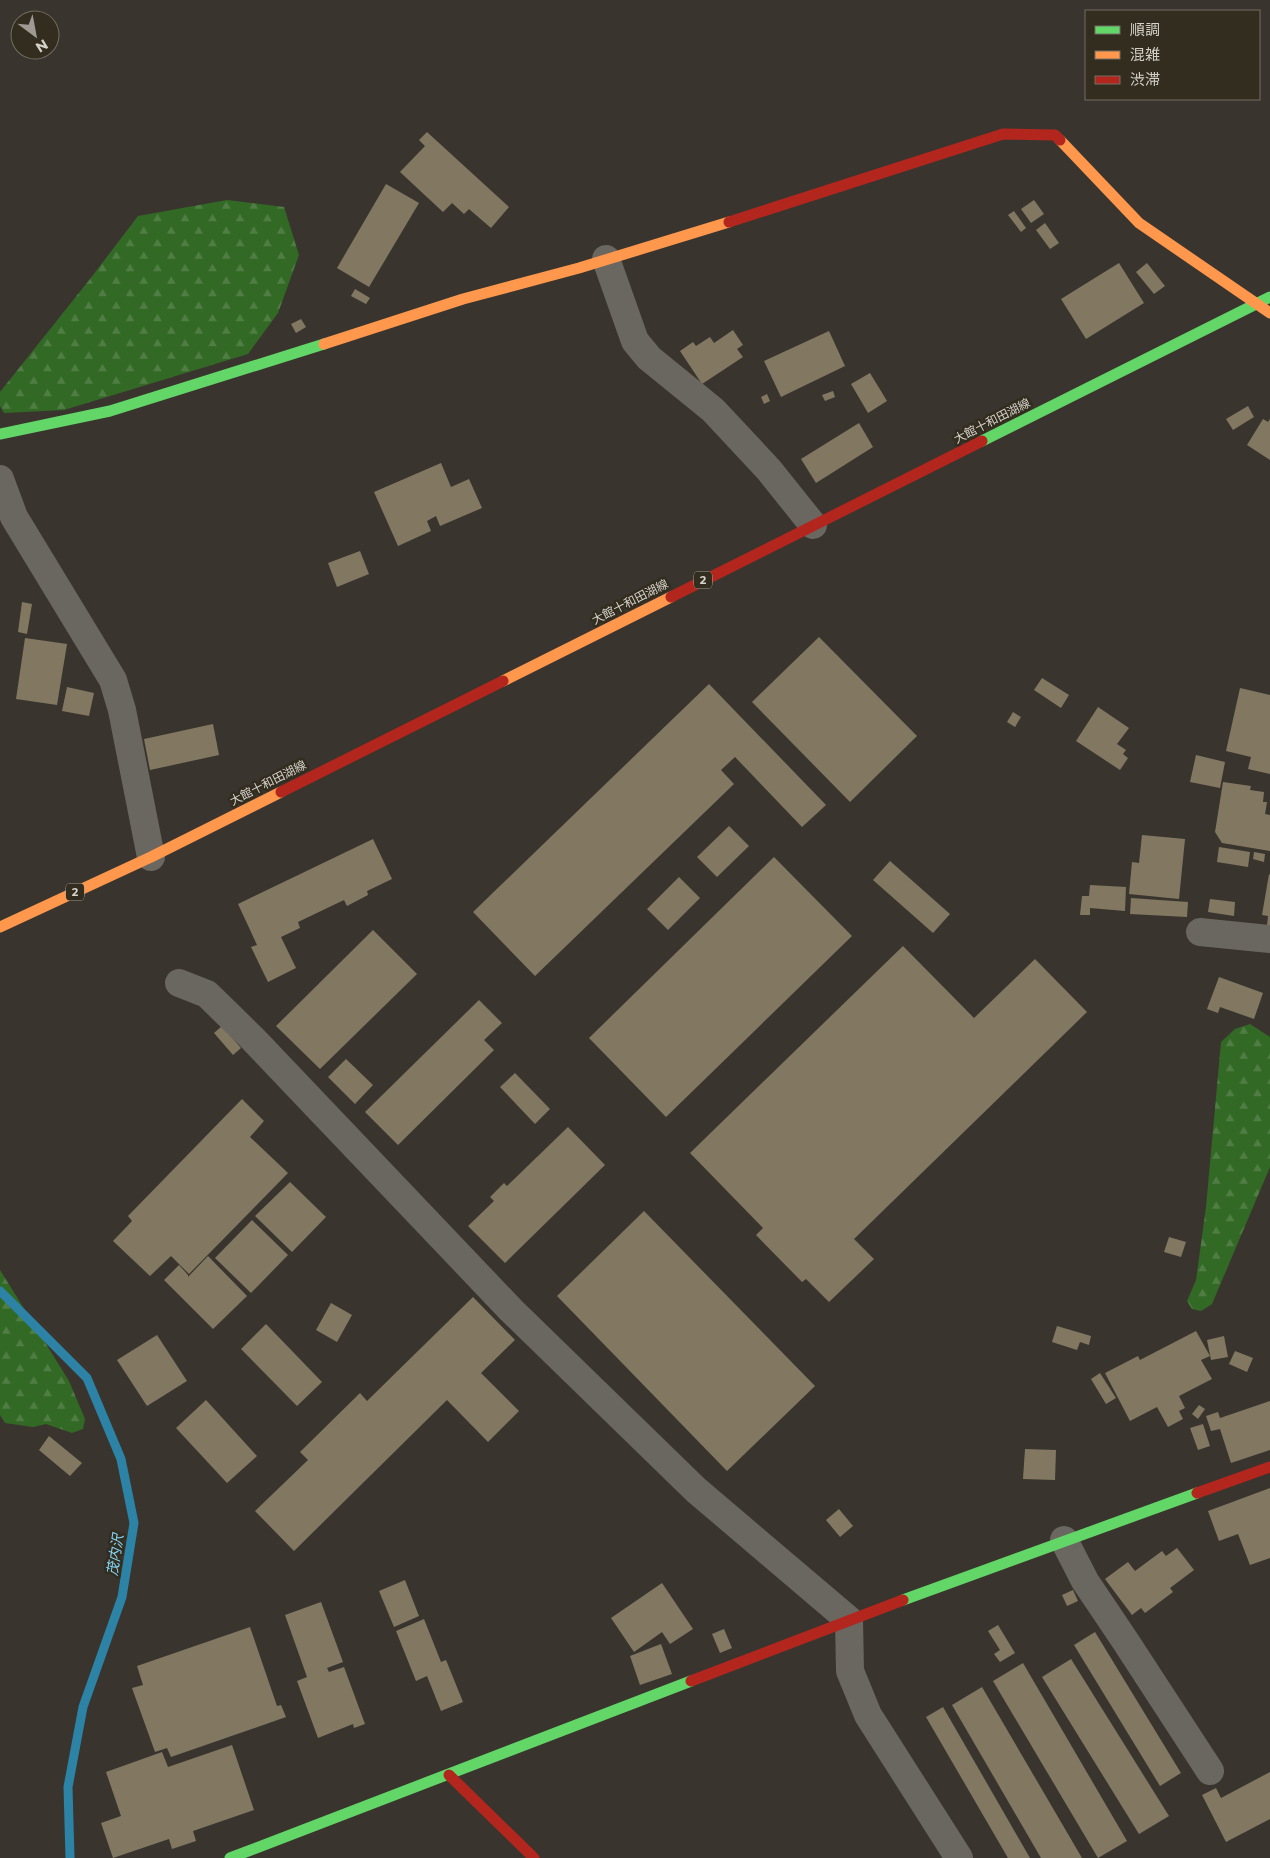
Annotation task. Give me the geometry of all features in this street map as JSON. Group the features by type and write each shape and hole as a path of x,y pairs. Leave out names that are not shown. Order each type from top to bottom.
{"street":[{"path":"0,434 110,411 229,375 463,299 606,260 771,209 1003,134 1054,136 1139,223 1270,313"},
{"path":"606,260 635,341 649,358 713,410 769,470 814,525"},
{"name":"大館十和田湖線","path":"0,927 151,857 1270,297"},
{"path":"0,479 14,518 113,680 122,710 151,857"},
{"path":"1200,932 1270,939"},
{"path":"179,983 207,994 265,1052 518,1317 696,1490 849,1620 850,1671 868,1715 959,1858"},
{"path":"230,1858 849,1620 1064,1540 1270,1467"},
{"path":"1064,1540 1085,1581 1210,1771"},
{"path":"449,1775 534,1858"}],"green space":[{"path":"227,200 284,207 299,255 278,313 248,354 64,410 4,413 0,406 0,392 138,216"},
{"path":"1250,1024 1270,1037 1270,1167 1212,1304 1201,1311 1192,1309 1187,1301 1196,1280 1206,1207 1221,1042 1235,1029"},
{"path":"0,1270 69,1381 85,1419 83,1429 72,1433 46,1424 33,1427 5,1423 0,1415"}],"building":[{"path":"427,132 509,207 491,228 469,209 464,214 452,203 443,212 400,172 425,146 419,140"},
{"path":"386,184 419,203 369,287 337,268"},
{"path":"1034,200 1044,214 1031,223 1021,209"},
{"path":"1014,211 1026,228 1021,232 1008,215"},
{"path":"1045,223 1059,243 1050,249 1036,230"},
{"path":"1119,263 1144,303 1086,339 1061,299"},
{"path":"1147,263 1165,286 1154,294 1136,272"},
{"path":"355,289 370,298 366,304 351,296"},
{"path":"301,319 306,327 296,333 291,324"},
{"path":"733,330 743,345 737,349 743,357 702,384 680,351 693,342 696,346 710,337 714,343"},
{"path":"829,331 845,366 781,397 764,361"},
{"path":"870,373 887,401 868,413 851,384"},
{"path":"833,391 835,397 825,401 822,395"},
{"path":"767,394 770,401 764,404 761,397"},
{"path":"1248,406 1254,417 1233,430 1226,419"},
{"path":"1263,419 1268,422 1270,419 1270,460 1247,445"},
{"path":"859,423 873,447 816,483 801,459"},
{"path":"441,463 451,487 469,479 482,508 440,526 436,516 427,521 431,531 398,546 374,492"},
{"path":"360,551 369,574 337,587 328,563"},
{"path":"22,602 32,604 27,634 18,632"},
{"path":"819,637 917,736 850,802 752,702"},
{"path":"25,638 67,644 57,705 16,699"},
{"path":"1042,678 1069,695 1061,708 1034,690"},
{"path":"709,684 826,805 802,827 735,757 721,770 734,784 535,976 473,912"},
{"path":"67,687 94,693 89,716 62,711"},
{"path":"1240,688 1270,695 1270,774 1248,769 1251,757 1226,751"},
{"path":"1098,707 1129,728 1117,744 1126,750 1123,754 1128,758 1120,770 1076,741"},
{"path":"1013,712 1021,717 1015,727 1007,722"},
{"path":"213,724 219,755 150,770 144,739"},
{"path":"1196,755 1225,762 1220,788 1190,782"},
{"path":"1223,782 1251,786 1250,790 1264,792 1263,802 1267,802 1265,814 1270,815 1270,851 1222,843 1215,832"},
{"path":"729,826 749,846 717,877 697,857"},
{"path":"1142,835 1185,839 1179,899 1129,894 1132,862 1139,863"},
{"path":"373,839 392,879 367,891 368,895 347,906 344,900 298,922 300,928 281,937 296,968 268,982 251,947 257,945 238,904"},
{"path":"1219,847 1250,852 1248,867 1217,862"},
{"path":"1254,852 1265,854 1264,862 1253,859"},
{"path":"774,857 852,936 666,1117 589,1038"},
{"path":"890,861 950,914 933,933 873,880"},
{"path":"1269,874 1270,926 1267,926 1268,916 1262,915"},
{"path":"679,877 700,898 668,930 647,909"},
{"path":"1090,885 1126,887 1125,911 1090,908 1090,915 1080,915 1082,896 1089,896"},
{"path":"1131,898 1188,902 1187,917 1130,914"},
{"path":"1210,899 1235,902 1234,916 1208,912"},
{"path":"373,930 417,974 320,1069 276,1026"},
{"path":"903,946 974,1018 1035,959 1087,1012 854,1239 874,1259 829,1302 806,1279 802,1282 756,1235 763,1228 690,1153"},
{"path":"1219,977 1263,993 1254,1019 1220,1007 1218,1013 1207,1009"},
{"path":"479,1000 502,1023 484,1040 494,1050 398,1145 365,1112"},
{"path":"222,1026 241,1048 233,1055 214,1033"},
{"path":"346,1059 373,1085 355,1104 328,1077"},
{"path":"515,1073 550,1109 535,1124 500,1087"},
{"path":"242,1099 264,1121 250,1137 288,1173 189,1274 171,1256 150,1276 113,1241 132,1221 128,1216"},
{"path":"568,1127 605,1165 505,1263 468,1226 494,1201 490,1197 504,1183 507,1186"},
{"path":"290,1182 326,1217 292,1252 255,1216"},
{"path":"644,1211 815,1386 727,1471 557,1296"},
{"path":"252,1220 288,1255 251,1293 215,1258"},
{"path":"1169,1237 1186,1242 1181,1257 1164,1252"},
{"path":"208,1256 247,1296 213,1329 164,1280 179,1265 188,1277"},
{"path":"473,1297 515,1340 481,1373 519,1411 488,1442 447,1400 294,1551 255,1511 308,1460 300,1452 360,1393 367,1401"},
{"path":"331,1303 352,1315 337,1342 316,1330"},
{"path":"266,1324 322,1382 297,1406 241,1349"},
{"path":"1057,1326 1091,1336 1089,1345 1080,1342 1077,1350 1052,1342"},
{"path":"1196,1331 1210,1356 1201,1360 1212,1379 1179,1396 1185,1408 1179,1411 1183,1419 1168,1427 1157,1407 1130,1421 1105,1373 1138,1356 1140,1360"},
{"path":"157,1335 187,1381 147,1406 117,1360"},
{"path":"1224,1336 1228,1357 1211,1360 1207,1340"},
{"path":"1235,1351 1253,1358 1247,1372 1229,1364"},
{"path":"1100,1373 1116,1398 1106,1404 1091,1379"},
{"path":"206,1400 257,1456 227,1483 176,1428"},
{"path":"1270,1401 1270,1450 1231,1463 1220,1429 1211,1431 1206,1416 1218,1412 1220,1418"},
{"path":"1199,1405 1205,1409 1198,1419 1192,1414"},
{"path":"1203,1424 1210,1446 1198,1450 1190,1428"},
{"path":"49,1436 82,1463 70,1476 39,1450"},
{"path":"1025,1449 1056,1450 1055,1480 1023,1479"},
{"path":"1270,1488 1270,1558 1250,1565 1238,1534 1219,1541 1208,1511"},
{"path":"839,1509 853,1526 840,1537 826,1520"},
{"path":"1177,1548 1194,1570 1170,1588 1173,1592 1145,1613 1141,1608 1132,1615 1105,1579 1128,1562 1135,1571 1162,1551 1166,1556"},
{"path":"405,1580 419,1616 394,1627 379,1591"},
{"path":"662,1583 693,1629 670,1644 662,1632 634,1652 611,1618"},
{"path":"1073,1590 1078,1601 1067,1606 1062,1595"},
{"path":"321,1602 343,1662 327,1668 329,1672 344,1667 365,1724 354,1728 353,1724 318,1738 297,1681 307,1677 285,1615"},
{"path":"424,1619 441,1662 446,1660 463,1702 441,1711 427,1676 416,1681 396,1631"},
{"path":"998,1625 1015,1653 1000,1662 994,1654 1000,1650 988,1631"},
{"path":"250,1627 277,1706 281,1705 286,1717 171,1757 167,1748 155,1752 132,1688 143,1685 137,1666"},
{"path":"724,1629 732,1648 720,1653 712,1634"},
{"path":"1095,1632 1181,1773 1160,1786 1074,1645"},
{"path":"661,1644 672,1674 640,1685 630,1656"},
{"path":"1071,1659 1169,1816 1139,1834 1042,1677"},
{"path":"1023,1663 1127,1841 1098,1858 993,1681"},
{"path":"982,1687 1082,1858 1041,1858 952,1705"},
{"path":"943,1707 1030,1858 1008,1858 926,1717"},
{"path":"232,1745 254,1810 193,1831 196,1841 172,1849 169,1839 113,1858 101,1823 121,1816 106,1772 162,1752 168,1767"},
{"path":"1270,1772 1270,1819 1226,1842 1202,1795 1216,1788 1221,1798"}],"waterway":[{"name":"茂内沢","path":"0,1291 87,1378 121,1459 134,1523 122,1597 83,1707 68,1787 70,1858"}],"traffic: fast":[{"path":"982,441 1270,297"},
{"path":"0,434 110,411 324,344"},
{"path":"903,1600 1197,1493"},
{"path":"230,1858 691,1681"}],"traffic: slow":[{"path":"1060,140 1139,223 1270,313"},
{"path":"324,344 463,299 579,268 729,222"},
{"path":"503,681 671,597"},
{"path":"0,927 151,857 281,792"}],"traffic: jam":[{"path":"729,222 1003,134 1055,135 1060,140"},
{"path":"671,597 982,441"},
{"path":"281,792 503,681"},
{"path":"1197,1493 1270,1467"},
{"path":"691,1681 903,1600"},
{"path":"449,1775 534,1858"}]}
